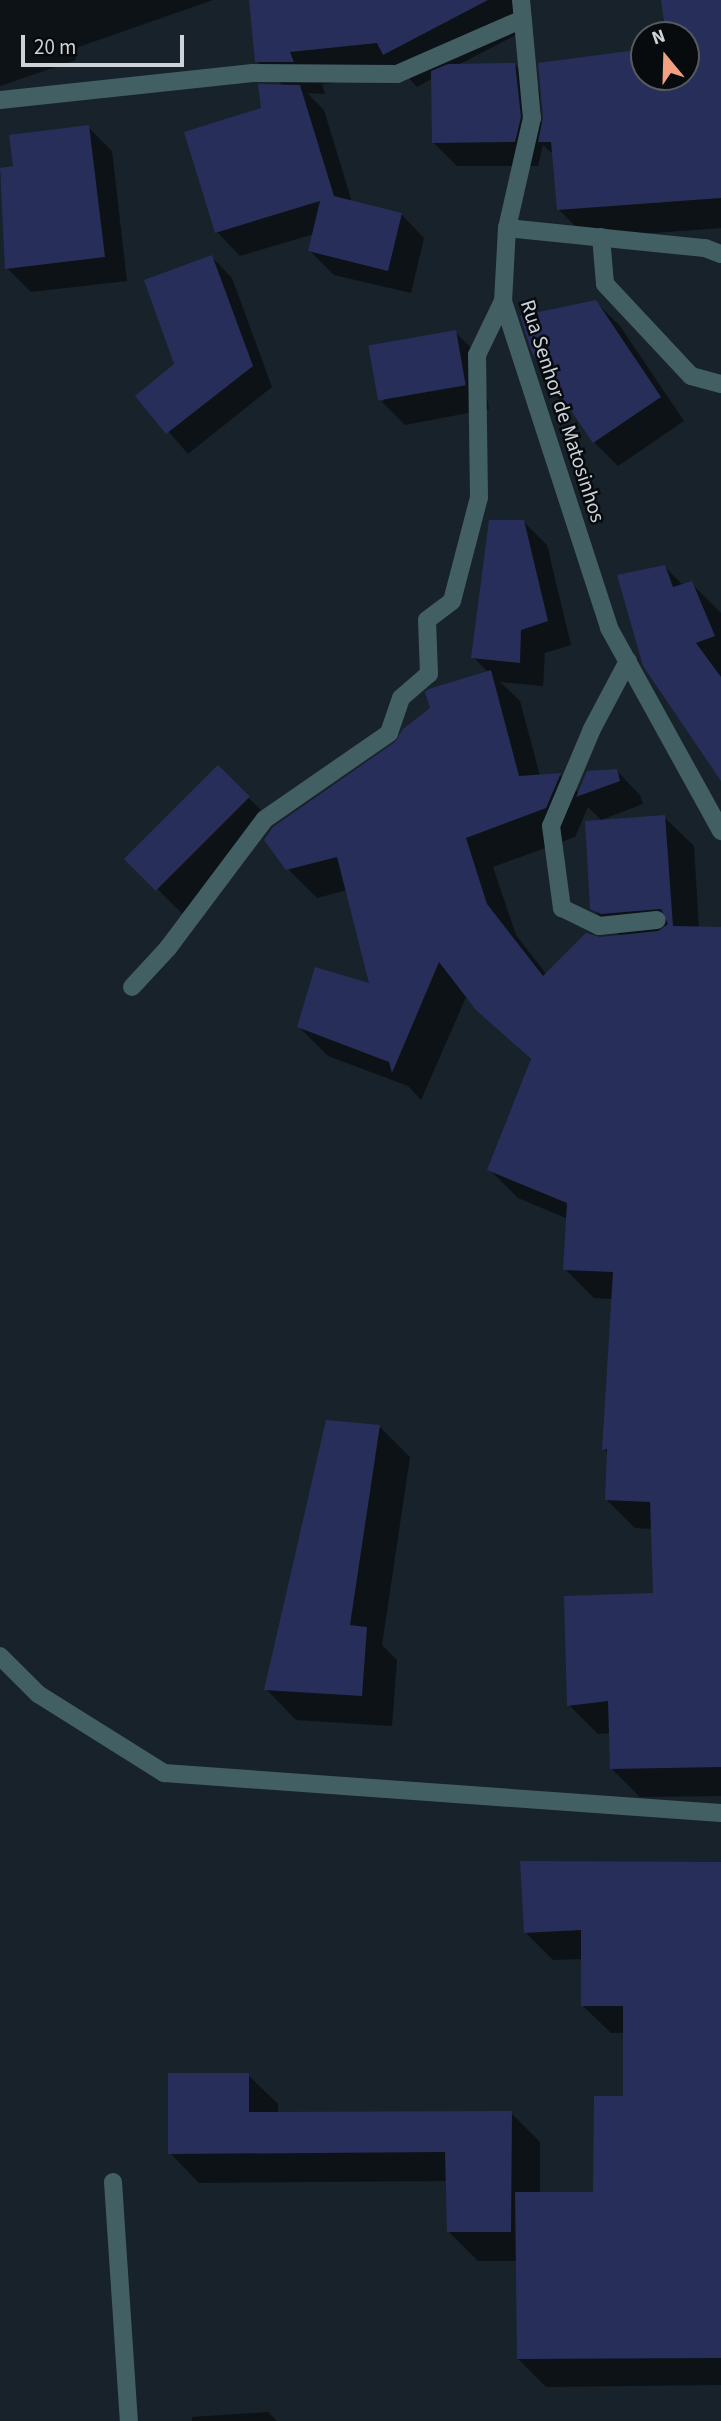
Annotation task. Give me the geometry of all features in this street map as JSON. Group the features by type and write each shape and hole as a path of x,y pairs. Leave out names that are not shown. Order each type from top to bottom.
{"street":[{"name":"Rua Senhor de Matosinhos","path":"521,0 532,118 507,229 503,301 609,628 721,831"},
{"path":"0,100 253,73 397,74 523,19"},
{"path":"507,229 705,248 721,254"},
{"path":"601,237 605,284 691,376 721,384"},
{"path":"132,987 168,948 265,819 389,733 401,698 429,674 427,620 452,601 479,497 477,355 503,301"},
{"path":"628,662 592,729 551,826 562,908 599,926 657,920"},
{"path":"0,1656 38,1694 164,1773 721,1813"},
{"path":"113,2182 129,2421"}],"building":[{"path":"249,0 488,0 383,55 377,43 290,52 294,62 255,62"},
{"path":"661,0 721,0 721,198 557,210 551,142 538,142 543,117 538,63 630,51 630,91 700,91 700,21 664,21"},
{"path":"515,63 521,117 515,142 432,143 431,71 448,64"},
{"path":"258,84 300,85 334,196 402,213 388,271 308,251 320,201 215,233 184,132 261,108"},
{"path":"89,125 105,257 5,269 0,168 13,166 9,135"},
{"path":"212,255 253,366 166,434 135,396 174,364 144,280"},
{"path":"596,300 661,397 593,443 532,353 520,316"},
{"path":"456,330 466,385 378,401 368,345"},
{"path":"489,520 524,520 548,621 521,630 520,663 471,658"},
{"path":"665,565 673,587 692,581 715,636 696,643 721,677 721,781 643,666 617,575"},
{"path":"491,670 519,776 561,773 546,808 466,838 487,904 543,976 586,933 600,937 658,931 668,924 661,909 601,914 590,909 585,821 665,815 673,926 721,927 721,1767 610,1769 608,1701 567,1706 564,1596 653,1593 650,1502 605,1500 607,1449 602,1450 613,1272 563,1270 567,1203 487,1170 531,1059 476,1010 439,962 392,1073 389,1062 297,1027 315,967 369,983 337,857 286,870 264,840 273,827 395,742 403,729 430,708 425,692 429,689"},
{"path":"218,765 250,797 156,891 124,859"},
{"path":"617,769 620,781 576,797 587,771"},
{"path":"326,1420 380,1425 350,1625 367,1627 362,1696 264,1690"},
{"path":"520,1861 721,1862 721,2358 517,2359 515,2192 593,2192 594,2096 623,2096 623,2006 581,2006 581,1930 524,1933"},
{"path":"168,2073 249,2073 249,2112 512,2111 511,2232 447,2232 445,2152 168,2154"}]}
